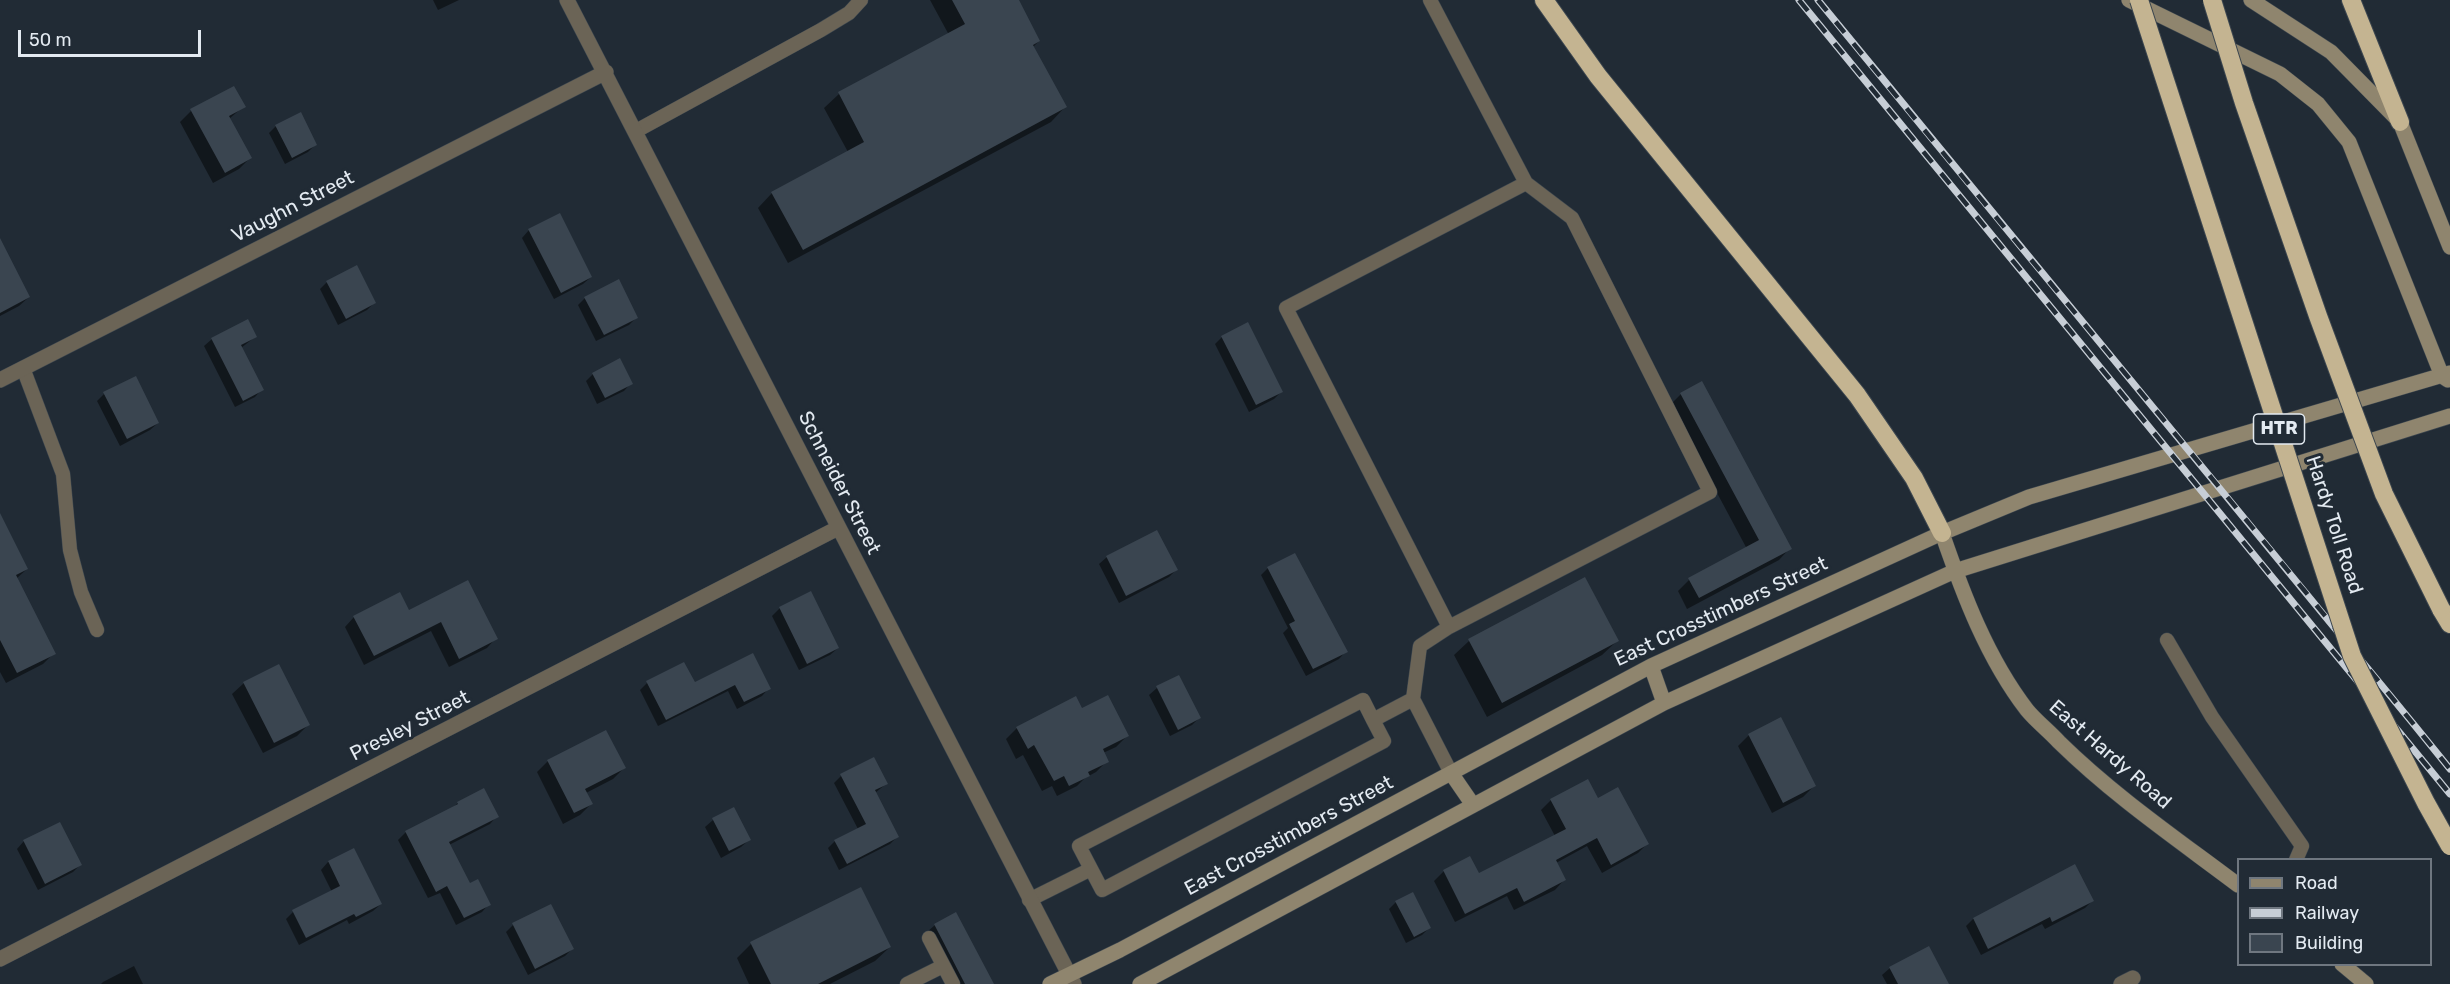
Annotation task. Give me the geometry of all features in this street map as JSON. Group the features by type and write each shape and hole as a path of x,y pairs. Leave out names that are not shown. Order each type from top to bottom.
{"highway":[{"path":"1544,0 1605,85 1857,395 1914,478 1942,533"},
{"name":"Hardy Toll Road","path":"2139,0 2352,656 2450,846"},
{"path":"2212,0 2244,103 2318,316 2380,483 2445,616"},
{"path":"2351,0 2400,122"}],"main road":[{"path":"2129,0 2280,74 2318,104 2349,142 2447,377"},
{"path":"2251,0 2331,52 2400,122 2450,247"},
{"name":"East Crosstimbers Street","path":"1050,984 1072,979 1451,772 1651,666 1942,533 2029,497 2447,377"},
{"path":"1140,984 1664,703 1955,571 2450,416"},
{"name":"East Hardy Road","path":"1942,533 1955,571 1992,657 2028,711 2088,769 2237,884"},
{"path":"1651,666 1664,703"},
{"path":"1451,772 1473,805"},
{"path":"2344,966 2366,984"}],"street":[{"name":"Schneider Street","path":"567,0 606,72 1029,900 1072,979"},
{"name":"Vaughn Street","path":"0,380 606,72"},
{"name":"Presley Street","path":"0,959 838,528"}],"lane":[{"path":"636,131 821,30 849,13 861,0"},
{"path":"1430,0 1526,183 1572,218 1710,492 1449,627 1420,646 1413,699 1451,772"},
{"path":"1449,627 1286,308 1526,183"},
{"path":"23,368 63,474 70,550 81,592 97,630"},
{"path":"2167,640 2212,717 2302,846 2297,858"},
{"path":"1373,720 1413,699"},
{"path":"1363,700 1373,720 1384,741 1102,890 1079,846 1363,700"},
{"path":"1029,900 1091,868"},
{"path":"929,938 953,984"},
{"path":"907,984 943,966"}],"building":[{"path":"952,0 1019,0 1040,41 1033,45 1067,107 803,250 771,192 864,142 838,92 965,24"},
{"path":"234,86 246,107 229,116 252,158 225,173 190,109"},
{"path":"301,112 317,145 292,158 275,125"},
{"path":"560,213 592,277 561,293 528,229"},
{"path":"0,238 30,297 0,313"},
{"path":"357,265 376,303 346,319 326,281"},
{"path":"619,279 638,318 604,335 584,297"},
{"path":"248,319 257,337 241,345 264,390 243,401 211,338"},
{"path":"1248,322 1283,392 1256,405 1221,336"},
{"path":"620,358 633,384 605,398 592,373"},
{"path":"136,376 159,423 127,439 103,392"},
{"path":"1702,381 1792,549 1699,598 1688,578 1759,540 1680,393"},
{"path":"0,513 28,569 16,575 56,654 17,673 0,640"},
{"path":"1157,530 1178,570 1126,596 1106,556"},
{"path":"1295,553 1348,652 1313,669 1289,624 1295,621 1267,567"},
{"path":"1585,577 1619,641 1502,703 1468,639"},
{"path":"468,580 498,639 459,659 441,622 374,656 353,616 400,592 409,610"},
{"path":"811,591 839,648 807,664 779,607"},
{"path":"753,653 771,689 744,702 735,685 666,720 646,681 684,662 695,682"},
{"path":"279,664 310,725 274,743 243,682"},
{"path":"1179,675 1201,718 1178,730 1156,686"},
{"path":"1108,695 1129,736 1103,749 1109,762 1088,772 1090,776 1069,786 1064,776 1054,781 1034,745 1028,749 1016,727 1076,696 1082,708"},
{"path":"1781,717 1816,786 1783,803 1748,734"},
{"path":"606,730 626,768 585,789 593,804 574,813 547,760"},
{"path":"874,757 888,784 875,790 899,837 847,864 834,840 866,824 840,774"},
{"path":"1588,779 1598,798 1618,787 1649,844 1611,865 1597,838 1556,860 1566,880 1524,902 1517,888 1465,914 1443,870 1470,856 1479,873 1566,829 1550,799"},
{"path":"484,788 499,817 449,842 470,883 478,879 491,905 464,918 447,886 436,892 405,831"},
{"path":"734,807 751,840 729,851 712,818"},
{"path":"60,822 82,865 45,884 23,840"},
{"path":"354,848 382,904 356,917 354,914 306,938 292,910 340,886 328,861"},
{"path":"2075,864 2094,901 2052,922 2050,917 1988,949 1973,918"},
{"path":"861,887 891,947 818,984 771,984 750,942"},
{"path":"1413,892 1431,928 1414,937 1395,901"},
{"path":"551,904 574,949 535,969 512,923"},
{"path":"956,912 994,984 965,984 934,924"},
{"path":"1929,946 1949,984 1898,984 1889,967"}],"railway":[{"path":"1799,0 2450,794"},
{"path":"1818,0 2450,769"}]}
